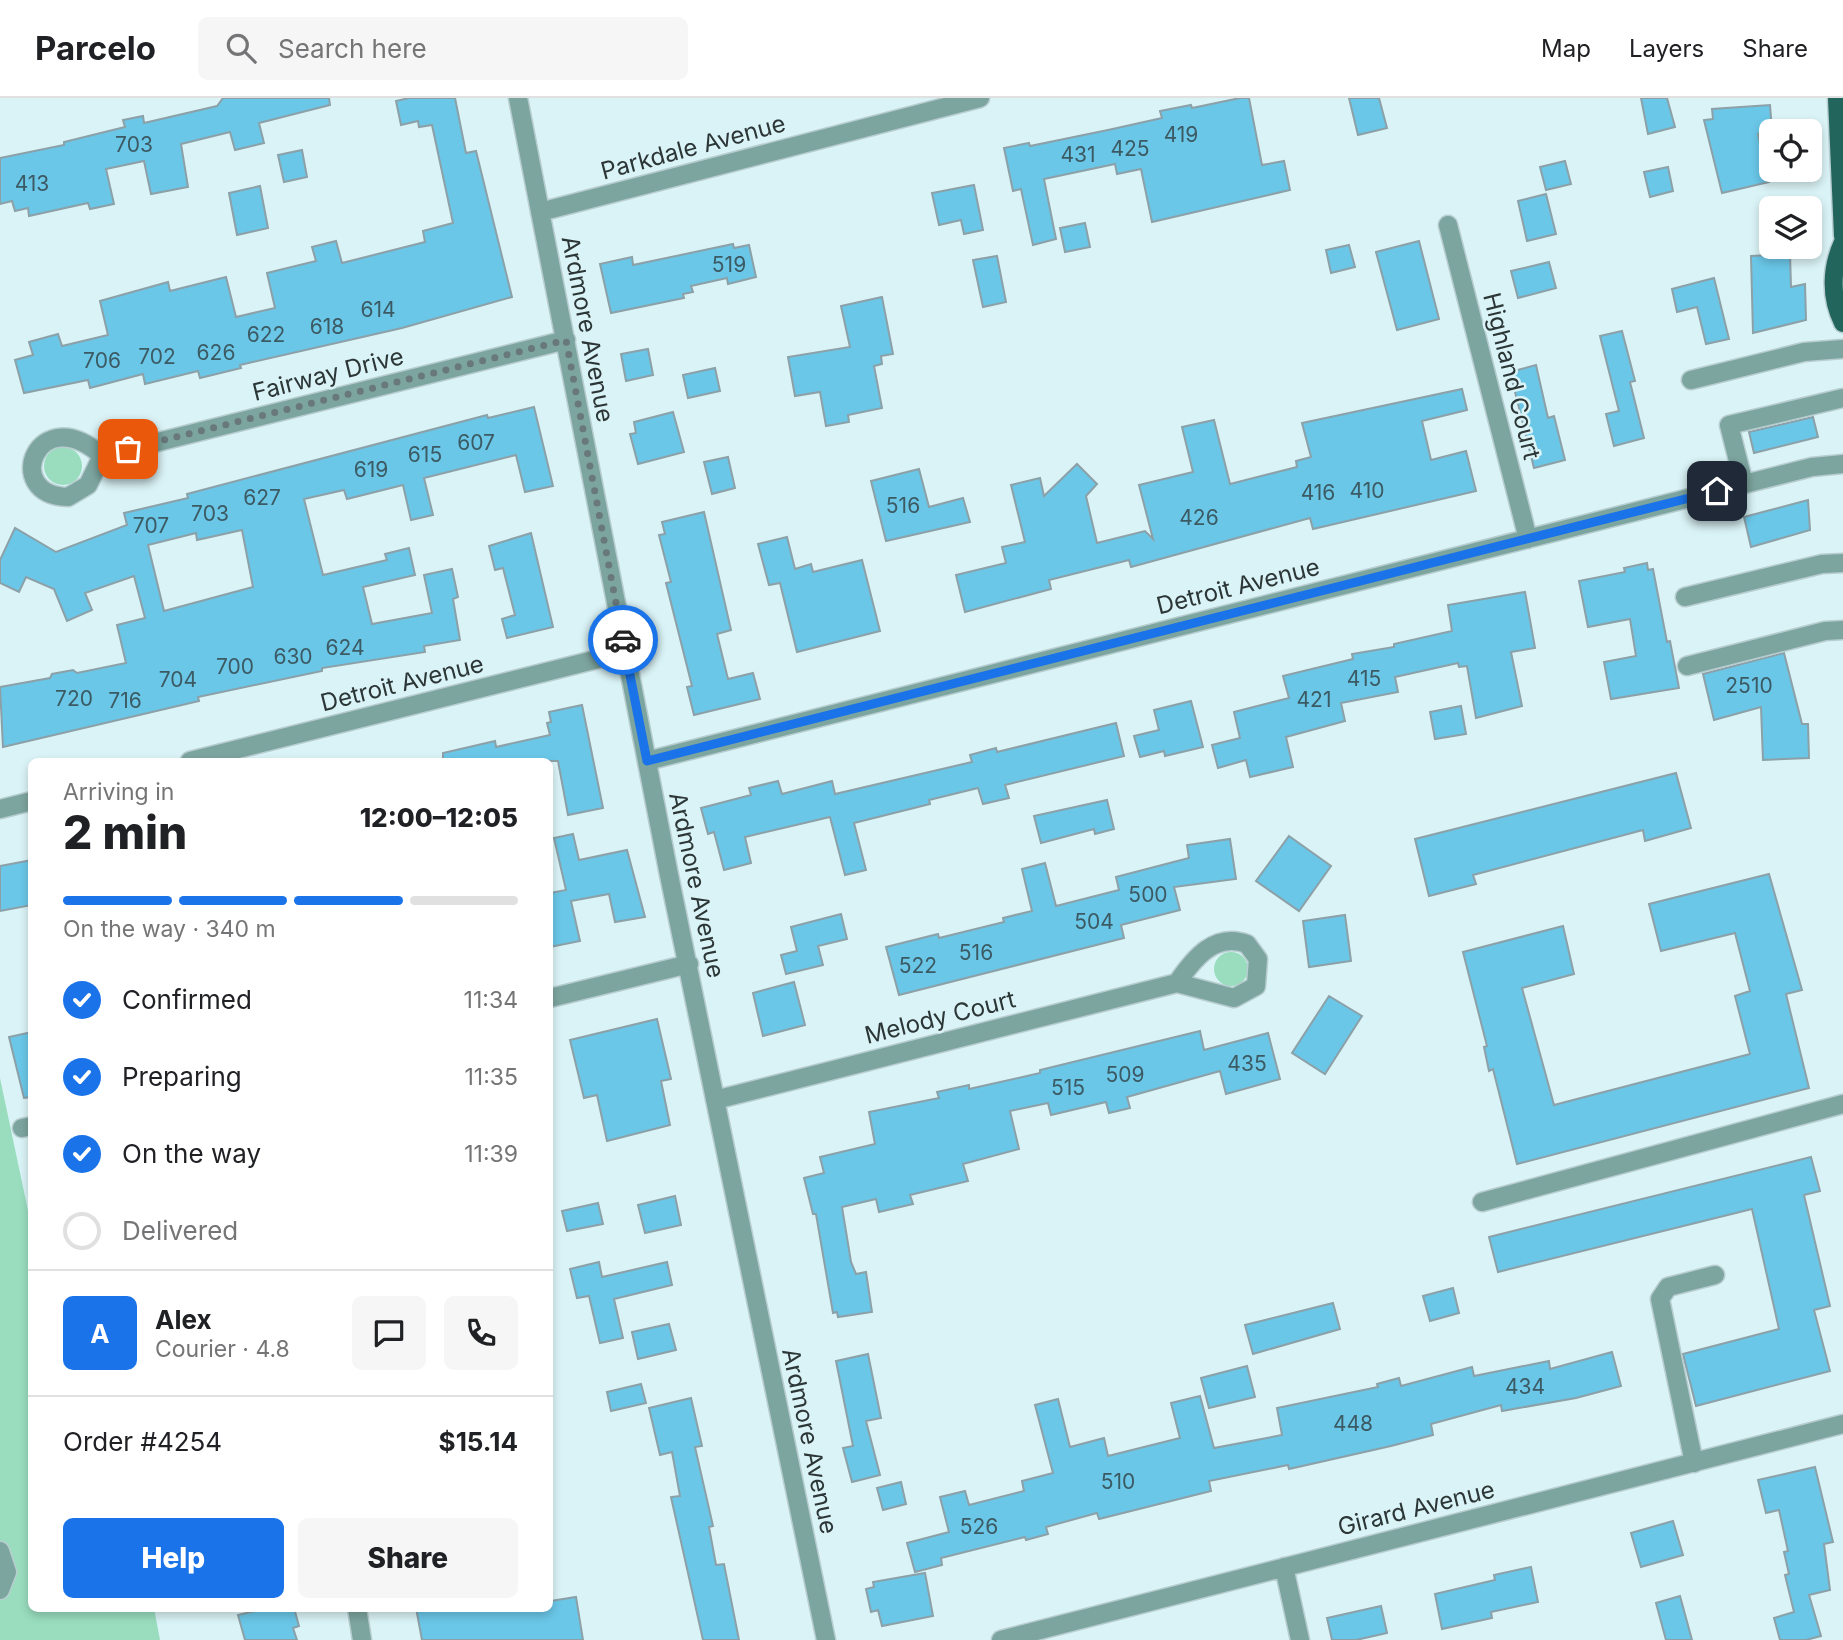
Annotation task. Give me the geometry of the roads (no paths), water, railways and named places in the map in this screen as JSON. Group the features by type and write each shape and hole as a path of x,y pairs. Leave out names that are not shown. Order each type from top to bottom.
{"main road":[{"path":"1837,98 1843,236"},
{"path":"1843,242 1833,263 1835,307 1843,323"}],"street":[{"name":"Ardmore Avenue","path":"518,98 647,761 826,1640"},
{"name":"Parkdale Avenue","path":"540,212 980,98"},
{"name":"Highland Court","path":"1448,225 1528,539"},
{"name":"Fairway Drive","path":"102,456 566,340"},
{"path":"1691,380 1804,352 1843,349"},
{"path":"1744,484 1729,425 1843,398"},
{"name":"Detroit Avenue","path":"647,761 1812,467 1843,464"},
{"path":"1685,597 1822,564 1843,563"},
{"path":"1687,666 1825,631 1843,630"},
{"name":"Detroit Avenue","path":"202,758 626,652"},
{"path":"0,809 28,802"},
{"path":"1228,940 1248,944 1258,959 1256,986 1234,999 1177,982 1195,960 1218,942 1228,940"},
{"path":"553,998 689,964"},
{"name":"Melody Court","path":"715,1100 1177,982"},
{"path":"1482,1202 1843,1104"},
{"path":"1694,1463 1660,1299 1668,1287 1715,1275"},
{"name":"Girard Avenue","path":"1001,1640 1843,1424"},
{"path":"0,1551 6,1572 0,1590"},
{"path":"1284,1567 1300,1640"},
{"path":"358,1612 362,1640"}]}
